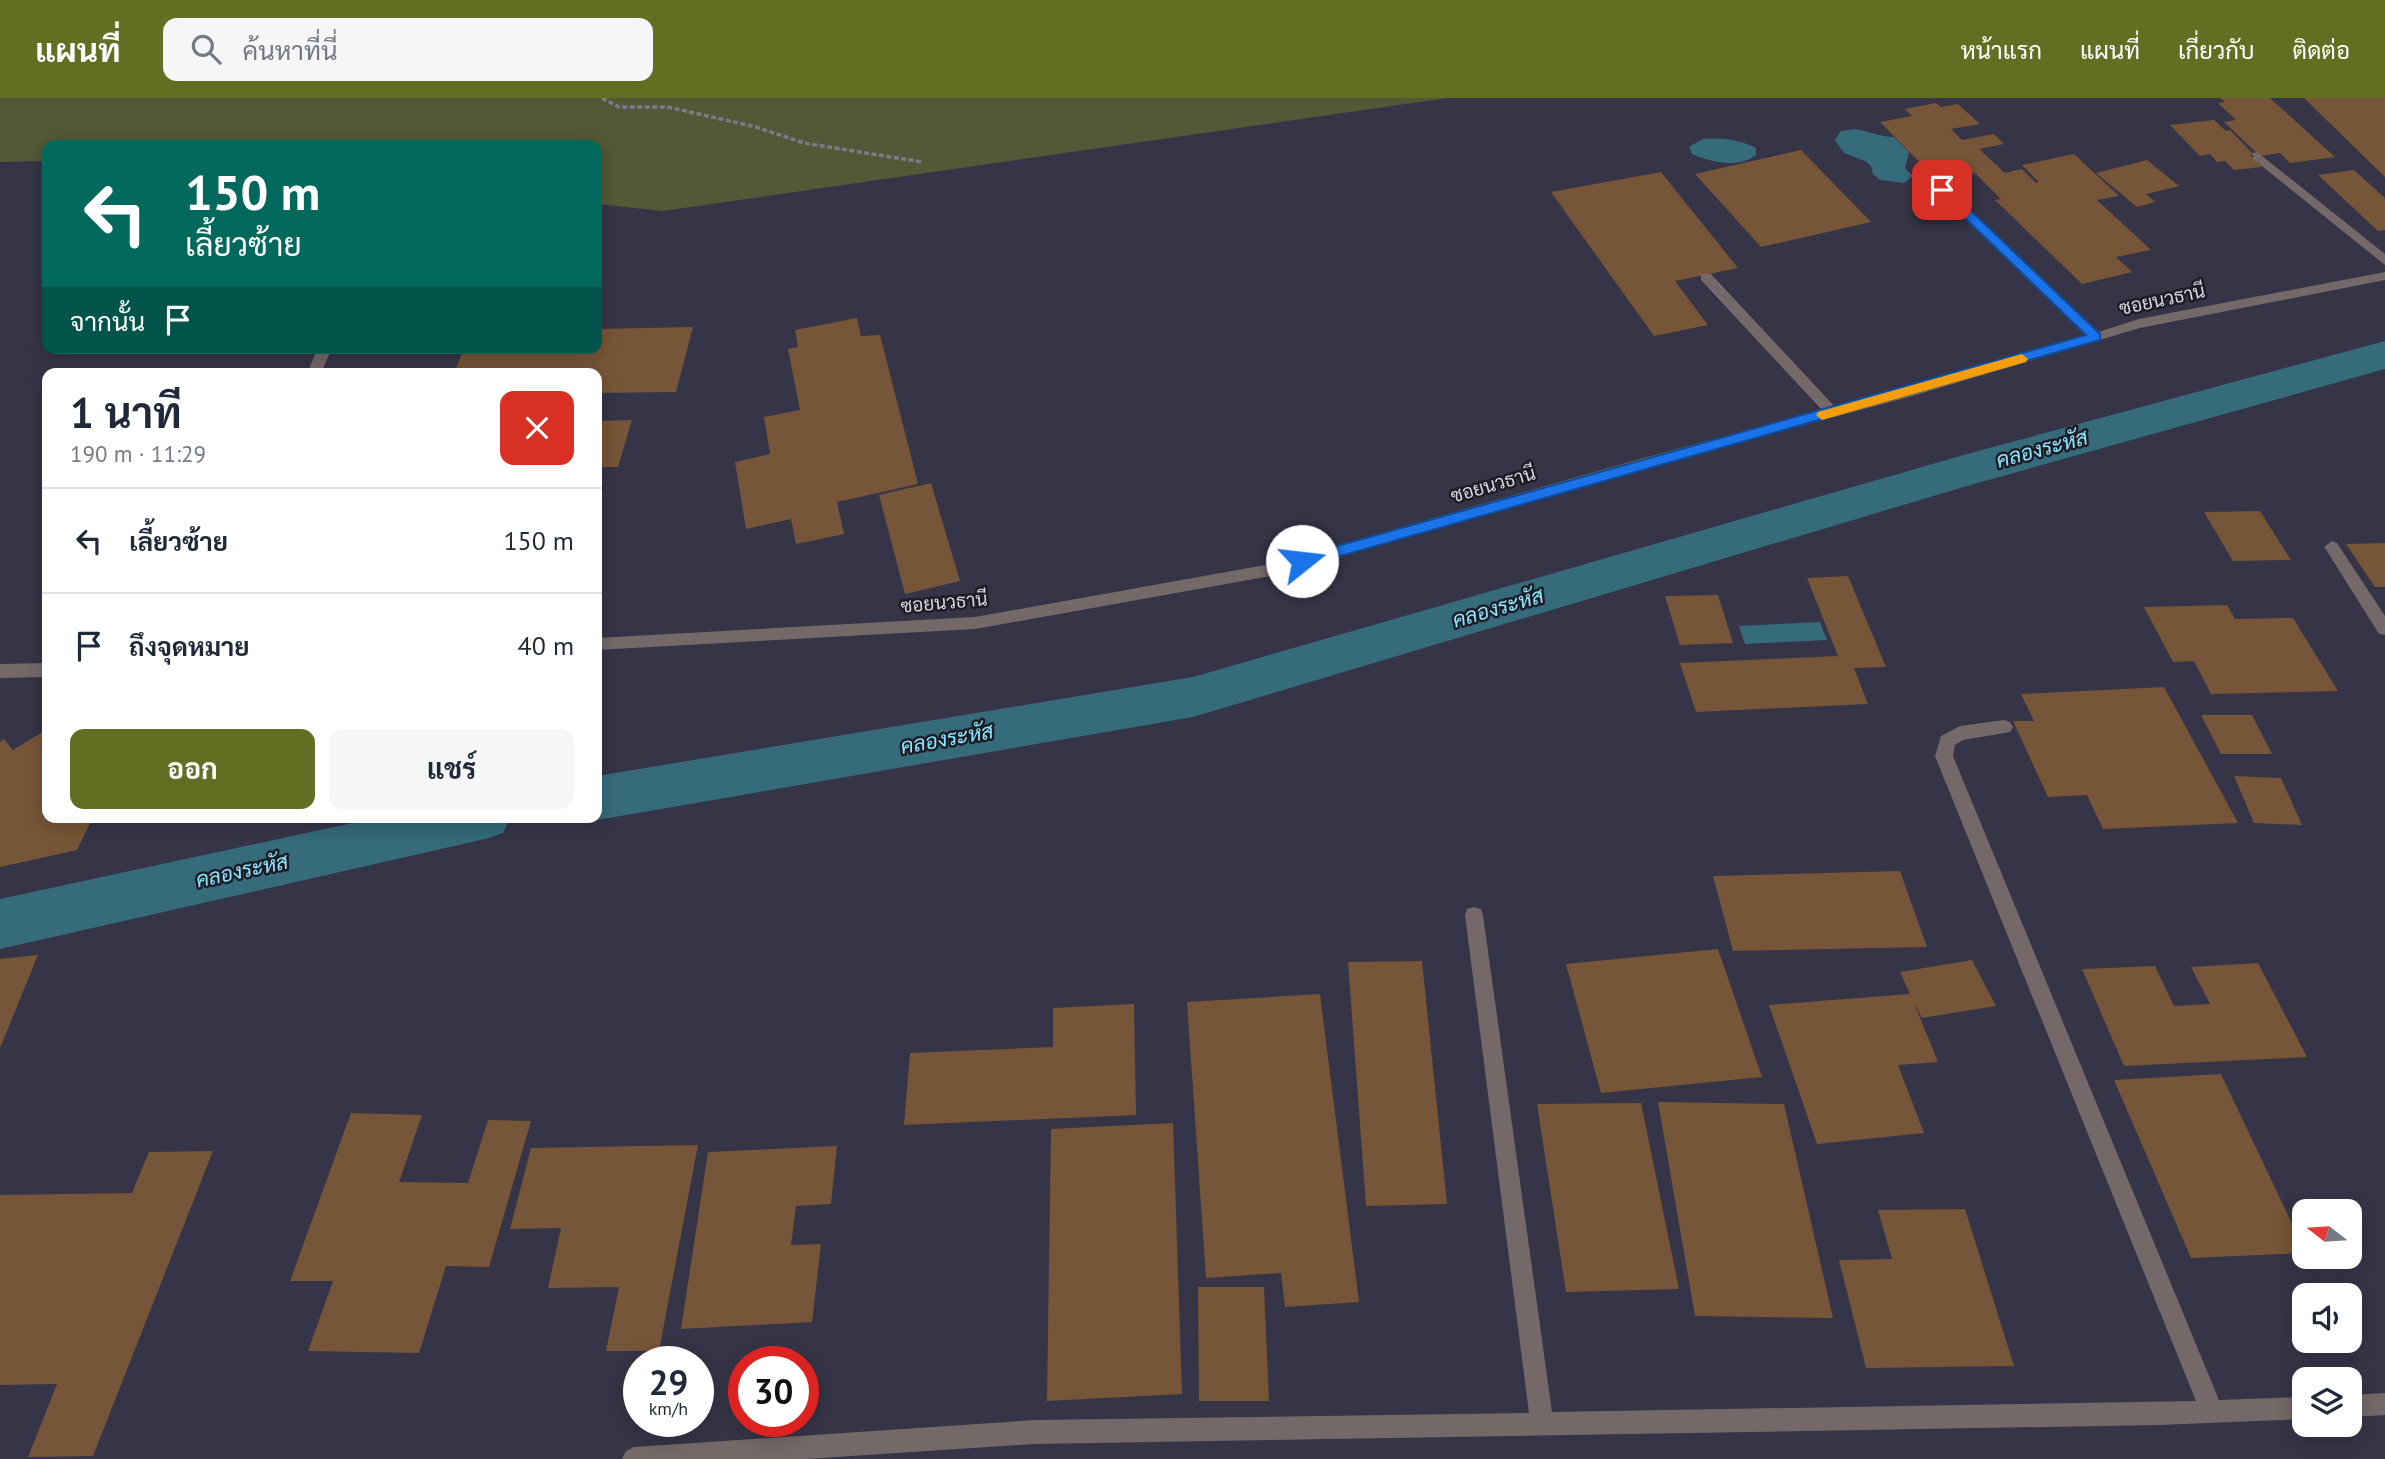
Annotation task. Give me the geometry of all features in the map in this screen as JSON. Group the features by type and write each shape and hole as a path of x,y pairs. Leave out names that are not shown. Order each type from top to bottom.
{"street":[{"path":"2257,156 2385,261"},
{"path":"1942,190 2095,337"},
{"name":"ซอยนวธานี","path":"602,644 975,623 1276,569 2139,324 2385,276"},
{"path":"1706,277 1832,412"},
{"path":"2332,547 2385,629"},
{"path":"0,671 42,670"},
{"path":"2004,727 1960,733 1947,741 1944,756 2212,1412"},
{"path":"1474,915 1542,1423"},
{"path":"2362,1405 2385,1404"},
{"path":"634,1459 1035,1432 2292,1409"}],"path":[{"path":"602,98 619,107 668,107 755,127 804,143 922,162"}],"green space":[{"path":"0,98 1447,98 663,211 602,205 602,140 42,140 42,161 0,162"}],"water":[{"path":"1855,129 1894,137 1909,152 1905,168 1913,176 1904,183 1880,180 1865,161 1844,153 1835,140 1841,131"},
{"path":"1703,139 1744,143 1756,148 1756,155 1733,163 1716,162 1692,154 1689,147"},
{"path":"1820,622 1827,640 1745,644 1739,626"}],"building":[{"path":"2220,98 2270,98 2335,157 2290,163 2280,153 2260,156 2224,122 2236,120 2218,103 2225,102"},
{"path":"2304,98 2385,98 2385,177"},
{"path":"1936,103 1941,107 1958,104 1980,124 1951,129 1962,140 1994,134 2004,144 1979,149 2005,173 2022,169 2036,183 2039,182 2022,165 2074,154 2119,196 2097,200 2151,250 2116,257 2132,272 2082,284 1995,200 2001,199 1975,173 1938,181 1880,122 1912,116 1905,109"},
{"path":"2214,120 2226,131 2230,130 2262,167 2234,170 2225,161 2217,162 2210,154 2200,156 2170,125"},
{"path":"1801,150 1871,222 1761,247 1695,174"},
{"path":"2147,160 2179,186 2146,194 2155,202 2137,207 2096,173"},
{"path":"2354,170 2385,198 2385,230 2378,231 2318,175"},
{"path":"1661,172 1738,268 1675,281 1708,325 1654,336 1551,192"},
{"path":"857,318 861,336 880,335 918,484 837,502 844,534 796,544 791,519 746,529 735,462 770,454 764,417 800,410 788,349 798,347 795,330"},
{"path":"693,327 676,392 602,393 602,368 456,368 462,354 602,354 602,329"},
{"path":"632,420 618,467 602,467 602,421"},
{"path":"931,483 960,581 905,594 879,495"},
{"path":"2260,511 2291,560 2233,561 2204,512"},
{"path":"2385,543 2385,587 2375,587 2346,544"},
{"path":"1848,576 1886,667 1854,668 1868,704 1696,712 1680,663 1838,656 1807,578"},
{"path":"1718,595 1733,643 1680,645 1665,596"},
{"path":"2227,605 2235,619 2293,618 2338,691 2211,694 2194,661 2173,662 2144,607"},
{"path":"2164,687 2238,823 2103,829 2087,795 2048,797 2013,721 2034,721 2021,694"},
{"path":"2201,715 2252,715 2272,754 2221,754"},
{"path":"42,732 42,823 90,823 77,850 0,867 0,742 4,739 13,750"},
{"path":"2234,776 2281,778 2302,825 2254,823"},
{"path":"1900,871 1927,947 1733,951 1713,876"},
{"path":"1718,949 1762,1077 1601,1093 1566,964"},
{"path":"38,955 0,1048 0,959"},
{"path":"1972,960 1996,1006 1922,1018 1914,1003 1938,1062 1898,1065 1924,1133 1817,1144 1769,1005 1910,994 1900,972"},
{"path":"1422,961 1447,1204 1366,1206 1348,962"},
{"path":"2258,963 2307,1057 2124,1066 2082,969 2155,966 2174,1006 2210,1004 2191,967"},
{"path":"1320,994 1359,1302 1285,1307 1281,1273 1206,1278 1187,1002"},
{"path":"1134,1004 1136,1115 904,1125 910,1053 1053,1047 1053,1008"},
{"path":"2221,1074 2292,1224 2292,1254 2191,1258 2114,1080"},
{"path":"1658,1102 1784,1104 1833,1318 1695,1316"},
{"path":"1641,1103 1679,1289 1566,1292 1537,1104"},
{"path":"351,1113 422,1115 399,1182 468,1183 488,1120 531,1121 489,1267 446,1266 419,1353 308,1351 333,1281 290,1281"},
{"path":"1173,1123 1182,1394 1047,1401 1051,1129"},
{"path":"698,1145 660,1346 623,1346 623,1351 606,1351 619,1287 548,1288 561,1228 510,1229 531,1148"},
{"path":"837,1146 831,1204 796,1206 791,1245 821,1244 812,1322 681,1329 708,1152"},
{"path":"213,1151 93,1456 28,1457 57,1384 0,1385 0,1195 132,1193 149,1152"},
{"path":"1965,1209 2014,1366 1866,1368 1839,1260 1892,1259 1878,1210"},
{"path":"1198,1287 1264,1287 1269,1401 1199,1401"}],"waterway":[{"name":"คลองระหัส","path":"602,797 1193,697 1967,470 2385,355"},
{"name":"คลองระหัส","path":"0,924 458,823"}],"slow traffic":[{"path":"1822,415 2022,359"}],"route":[{"path":"1302,561 2095,337 1942,190"}]}
